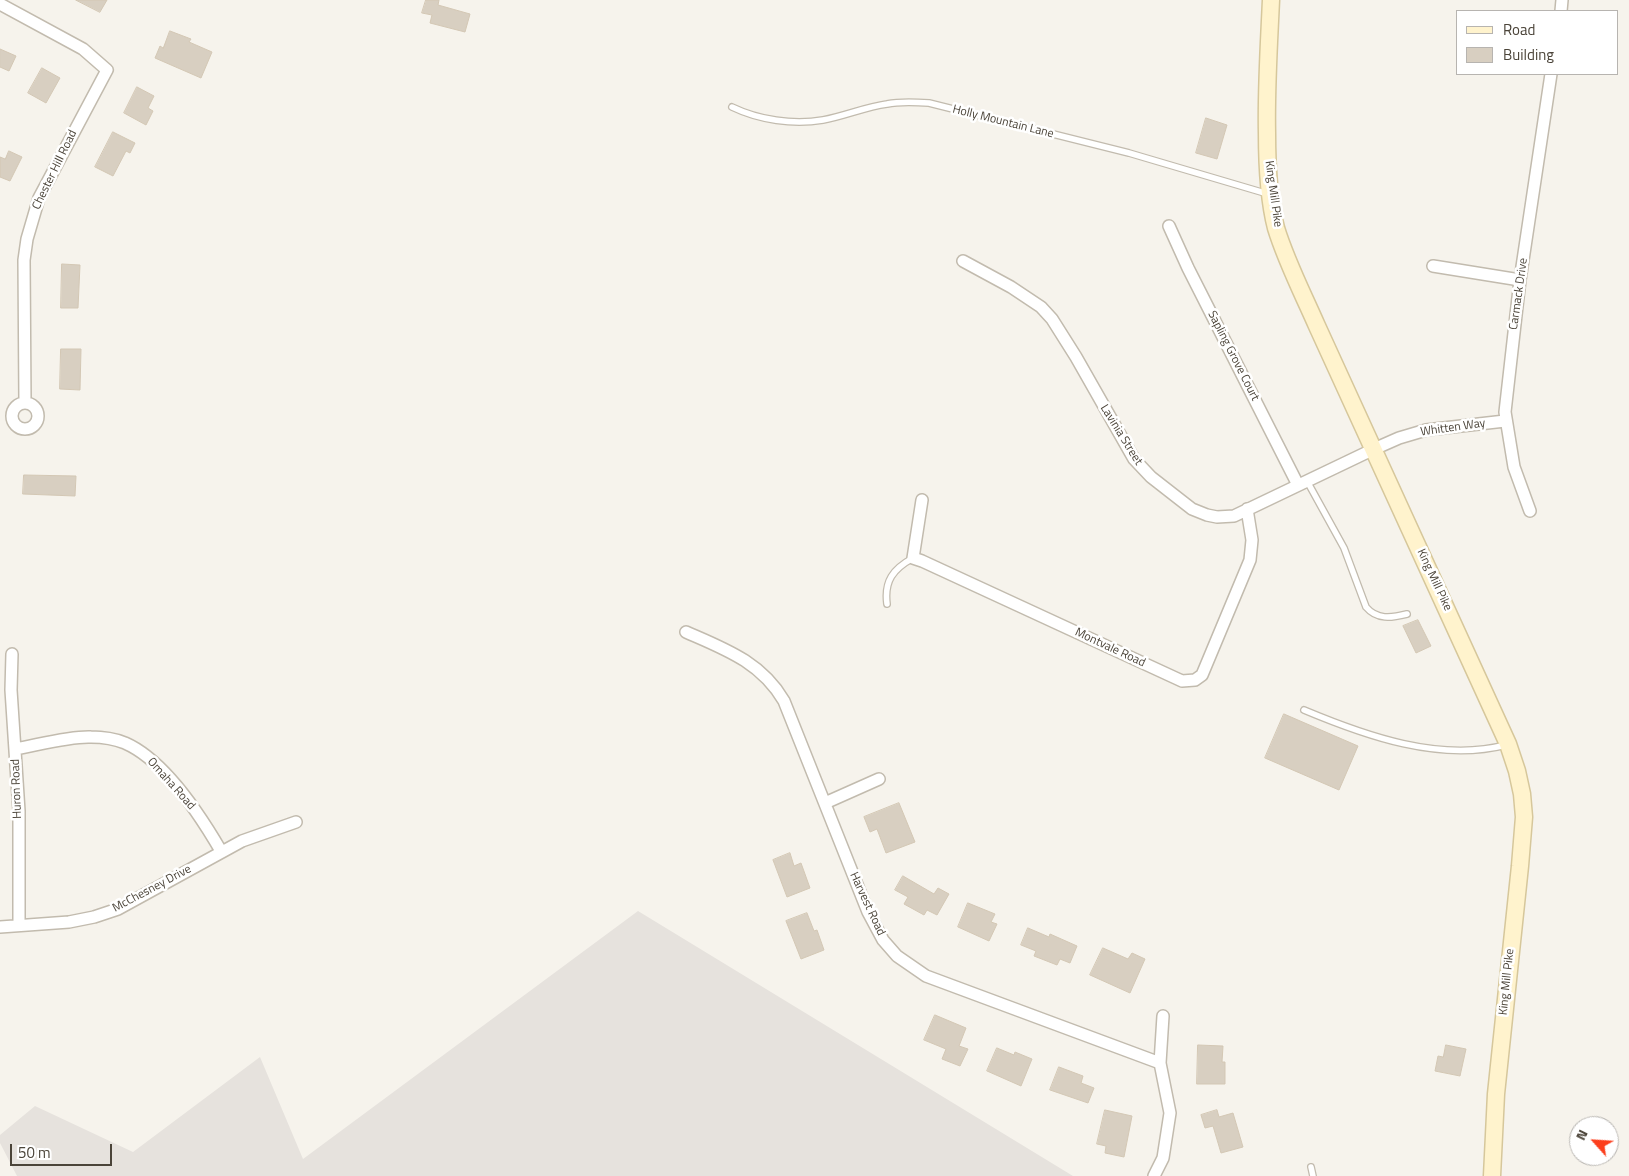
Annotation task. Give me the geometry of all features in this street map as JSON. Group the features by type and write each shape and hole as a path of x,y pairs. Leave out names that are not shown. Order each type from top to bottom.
{"main road":[{"name":"King Mill Pike","path":"1271,0 1267,101 1267,163 1276,228 1293,272 1508,744 1522,794 1524,817 1496,1094 1492,1176"}],"street":[{"name":"Chester Hill Road","path":"0,4 83,49 107,70 39,198 30,225 24,260 25,403"},
{"name":"Carmack Drive","path":"1530,511 1514,467 1505,412 1520,280 1551,75"},
{"name":"Sapling Grove Court","path":"1169,226 1188,268 1302,483"},
{"name":"Lavinia Street","path":"963,261 1011,287 1041,307 1052,320 1076,357 1134,459 1152,477 1192,509 1217,517 1234,516 1374,449"},
{"path":"1432,266 1520,280"},
{"name":"Whitten Way","path":"1374,449 1426,430 1506,421"},
{"path":"913,558 922,500"},
{"name":"Montvale Road","path":"913,558 1182,680 1195,680 1202,675 1250,560 1252,540 1247,510"},
{"name":"Harvest Road","path":"686,632 725,648 748,662 756,667 776,688 784,701 868,912 883,940 897,956 926,976 1160,1064"},
{"name":"Huron Road","path":"12,654 11,690 18,811 19,926"},
{"name":"Omaha Road","path":"15,749 89,737 109,738 126,743 158,766 180,790 222,850"},
{"path":"825,803 880,779"},
{"name":"McChesney Drive","path":"0,927 69,922 94,917 118,909 222,850 296,822"},
{"path":"1154,1176 1163,1158 1170,1113 1160,1064 1163,1016"}],"lane":[{"name":"Holly Mountain Lane","path":"732,107 762,118 810,120 843,116 888,103 929,103 1129,153 1270,194"},
{"path":"1302,483 1344,548 1366,607 1372,614 1389,618 1407,614"},
{"path":"887,604 885,590 888,583 897,569 913,558"},
{"path":"1304,710 1362,731 1428,748 1447,751 1478,750 1508,744"},
{"path":"1311,1167 1313,1176"}],"shaded area":[{"path":"638,911 1073,1176 17,1176 0,1143 0,1135 35,1106 133,1152 260,1057 303,1159"}],"building":[{"path":"76,0 107,0 100,12"},
{"path":"426,0 439,0 438,5 470,14 465,32 430,23 432,15 422,13"},
{"path":"170,31 191,39 189,42 212,52 201,78 155,58 160,46 163,48"},
{"path":"0,49 16,56 9,71 0,67"},
{"path":"42,68 60,78 46,103 28,93"},
{"path":"137,87 154,96 148,108 153,111 146,125 124,113"},
{"path":"1206,118 1227,125 1217,159 1196,153"},
{"path":"113,132 135,143 130,153 126,151 113,176 95,167"},
{"path":"9,151 22,157 10,181 0,177 0,157 5,159"},
{"path":"62,264 80,265 78,308 61,308"},
{"path":"61,349 81,349 80,390 60,389"},
{"path":"24,475 76,476 75,496 23,494"},
{"path":"1418,620 1431,646 1416,653 1403,626"},
{"path":"1284,714 1358,746 1339,790 1265,758"},
{"path":"899,803 915,842 886,853 877,829 870,832 864,817"},
{"path":"790,853 794,866 801,863 810,888 787,897 773,860"},
{"path":"903,876 934,894 938,888 949,894 937,915 927,910 924,915 904,904 908,897 895,890"},
{"path":"968,903 995,914 991,922 997,924 989,941 958,927"},
{"path":"807,913 814,931 817,930 824,950 801,959 786,921"},
{"path":"1028,928 1049,937 1050,934 1077,946 1070,963 1060,959 1057,965 1034,956 1036,951 1021,945"},
{"path":"1103,948 1128,959 1132,953 1145,959 1130,993 1090,975"},
{"path":"935,1015 966,1028 959,1046 968,1049 960,1066 942,1059 946,1049 924,1040"},
{"path":"1198,1045 1223,1046 1222,1062 1225,1062 1225,1084 1197,1084"},
{"path":"1446,1045 1466,1049 1460,1076 1435,1071 1438,1056 1443,1057"},
{"path":"997,1048 1014,1055 1015,1052 1032,1059 1021,1086 987,1071"},
{"path":"1059,1067 1083,1076 1081,1083 1094,1088 1088,1103 1050,1090"},
{"path":"1105,1110 1132,1116 1124,1157 1105,1153 1106,1146 1097,1144"},
{"path":"1217,1110 1219,1117 1233,1113 1243,1147 1221,1153 1213,1126 1205,1128 1201,1115"}]}
